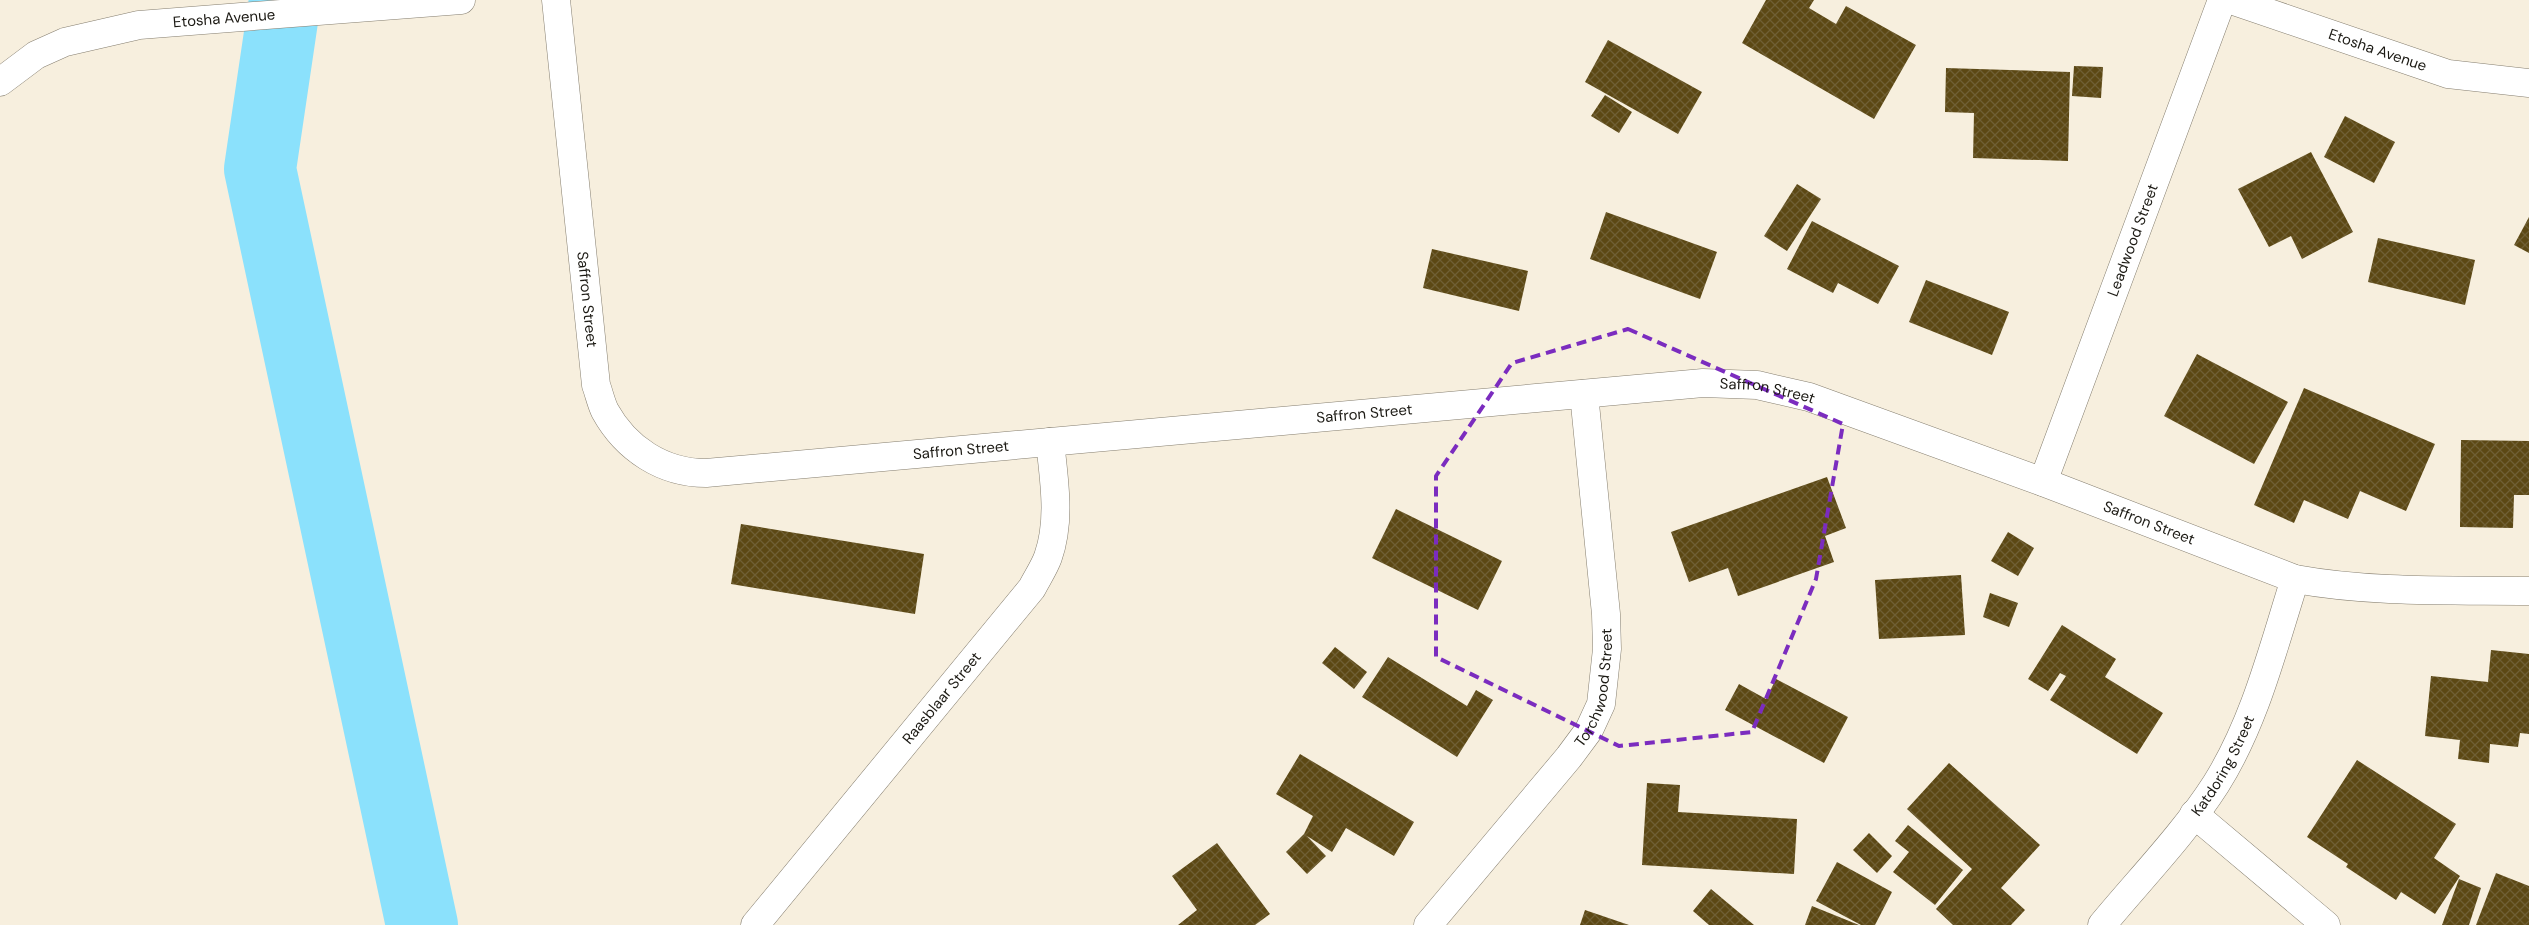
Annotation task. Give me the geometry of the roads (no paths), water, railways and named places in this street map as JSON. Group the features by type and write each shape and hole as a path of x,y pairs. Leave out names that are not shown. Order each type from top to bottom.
{"street":[{"name":"Etosha Avenue","path":"0,82 36,55 65,42 130,27 461,0"},
{"name":"Saffron Street","path":"556,0 596,385 604,410 640,453 658,464 678,472 706,473 1703,383 1757,385 1809,397 2043,482 2295,579 2333,586 2395,590 2529,591"},
{"name":"Leadwood Street","path":"2043,482 2222,0"},
{"name":"Etosha Avenue","path":"2231,0 2448,74 2529,83"},
{"name":"Torchwood Street","path":"1428,925 1569,757 1589,730 1601,704 1606,674 1606,614 1584,394"},
{"name":"Raasblaar Street","path":"754,925 1032,588 1048,558 1054,529 1056,496 1050,442"},
{"name":"Katdoring Street","path":"2102,925 2194,814 2216,784 2238,742 2255,701 2295,579"},
{"path":"2194,814 2326,925"}],"waterway":[{"path":"285,0 260,169 422,925"}]}
